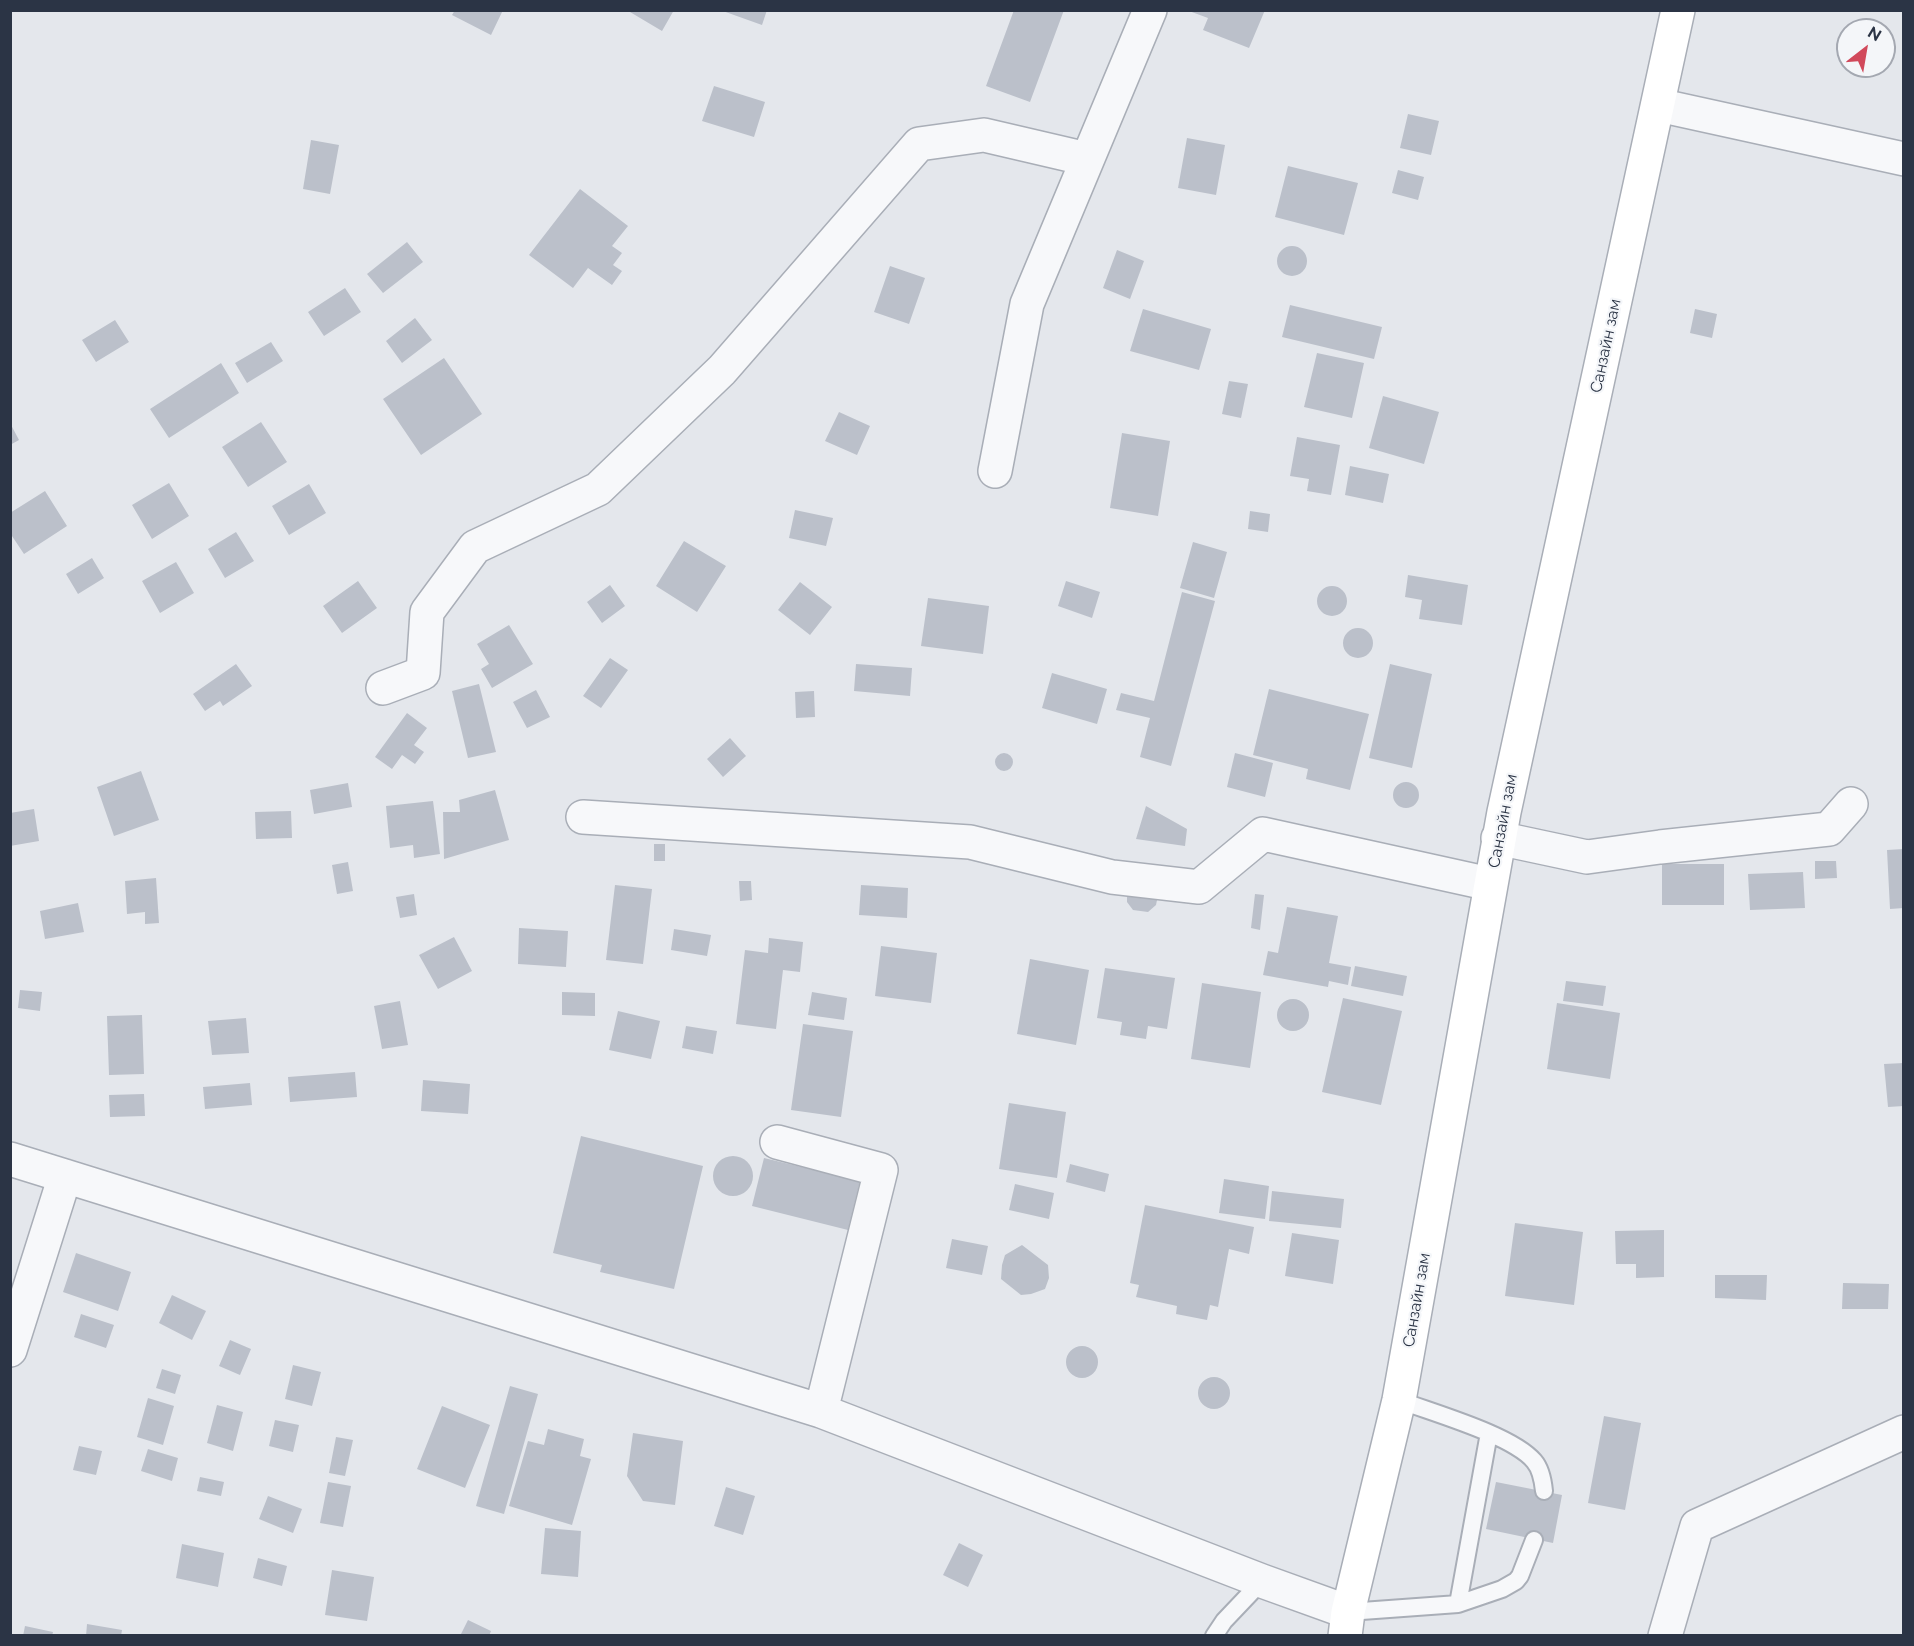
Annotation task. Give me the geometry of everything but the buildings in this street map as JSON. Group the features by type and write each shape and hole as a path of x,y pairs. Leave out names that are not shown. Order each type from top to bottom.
{"main road":[{"name":"Санзайн зам","path":"1347,1624 1399,1400 1498,838 1678,10"}],"street":[{"path":"995,471 1027,304 1150,10"},
{"path":"1658,105 1904,159"},
{"path":"383,688 423,673 427,612 475,547 598,489 722,370 919,144 984,135 1087,159"},
{"path":"1498,838 1587,857 1829,829 1851,804"},
{"path":"583,817 970,842 1112,877 1199,887 1263,834 1490,884"},
{"path":"777,1142 881,1170 821,1411"},
{"path":"10,1159 821,1411 1262,1581 1347,1624"},
{"path":"10,1350 65,1176"},
{"path":"1665,1635 1697,1526 1904,1432"}],"lane":[{"path":"1399,1400 1489,1433 1528,1455 1536,1463 1543,1479 1544,1491"},
{"path":"1458,1604 1489,1433"},
{"path":"1347,1624 1458,1604 1502,1589 1516,1581 1526,1564 1534,1539"},
{"path":"1214,1635 1224,1621 1262,1581"}]}
